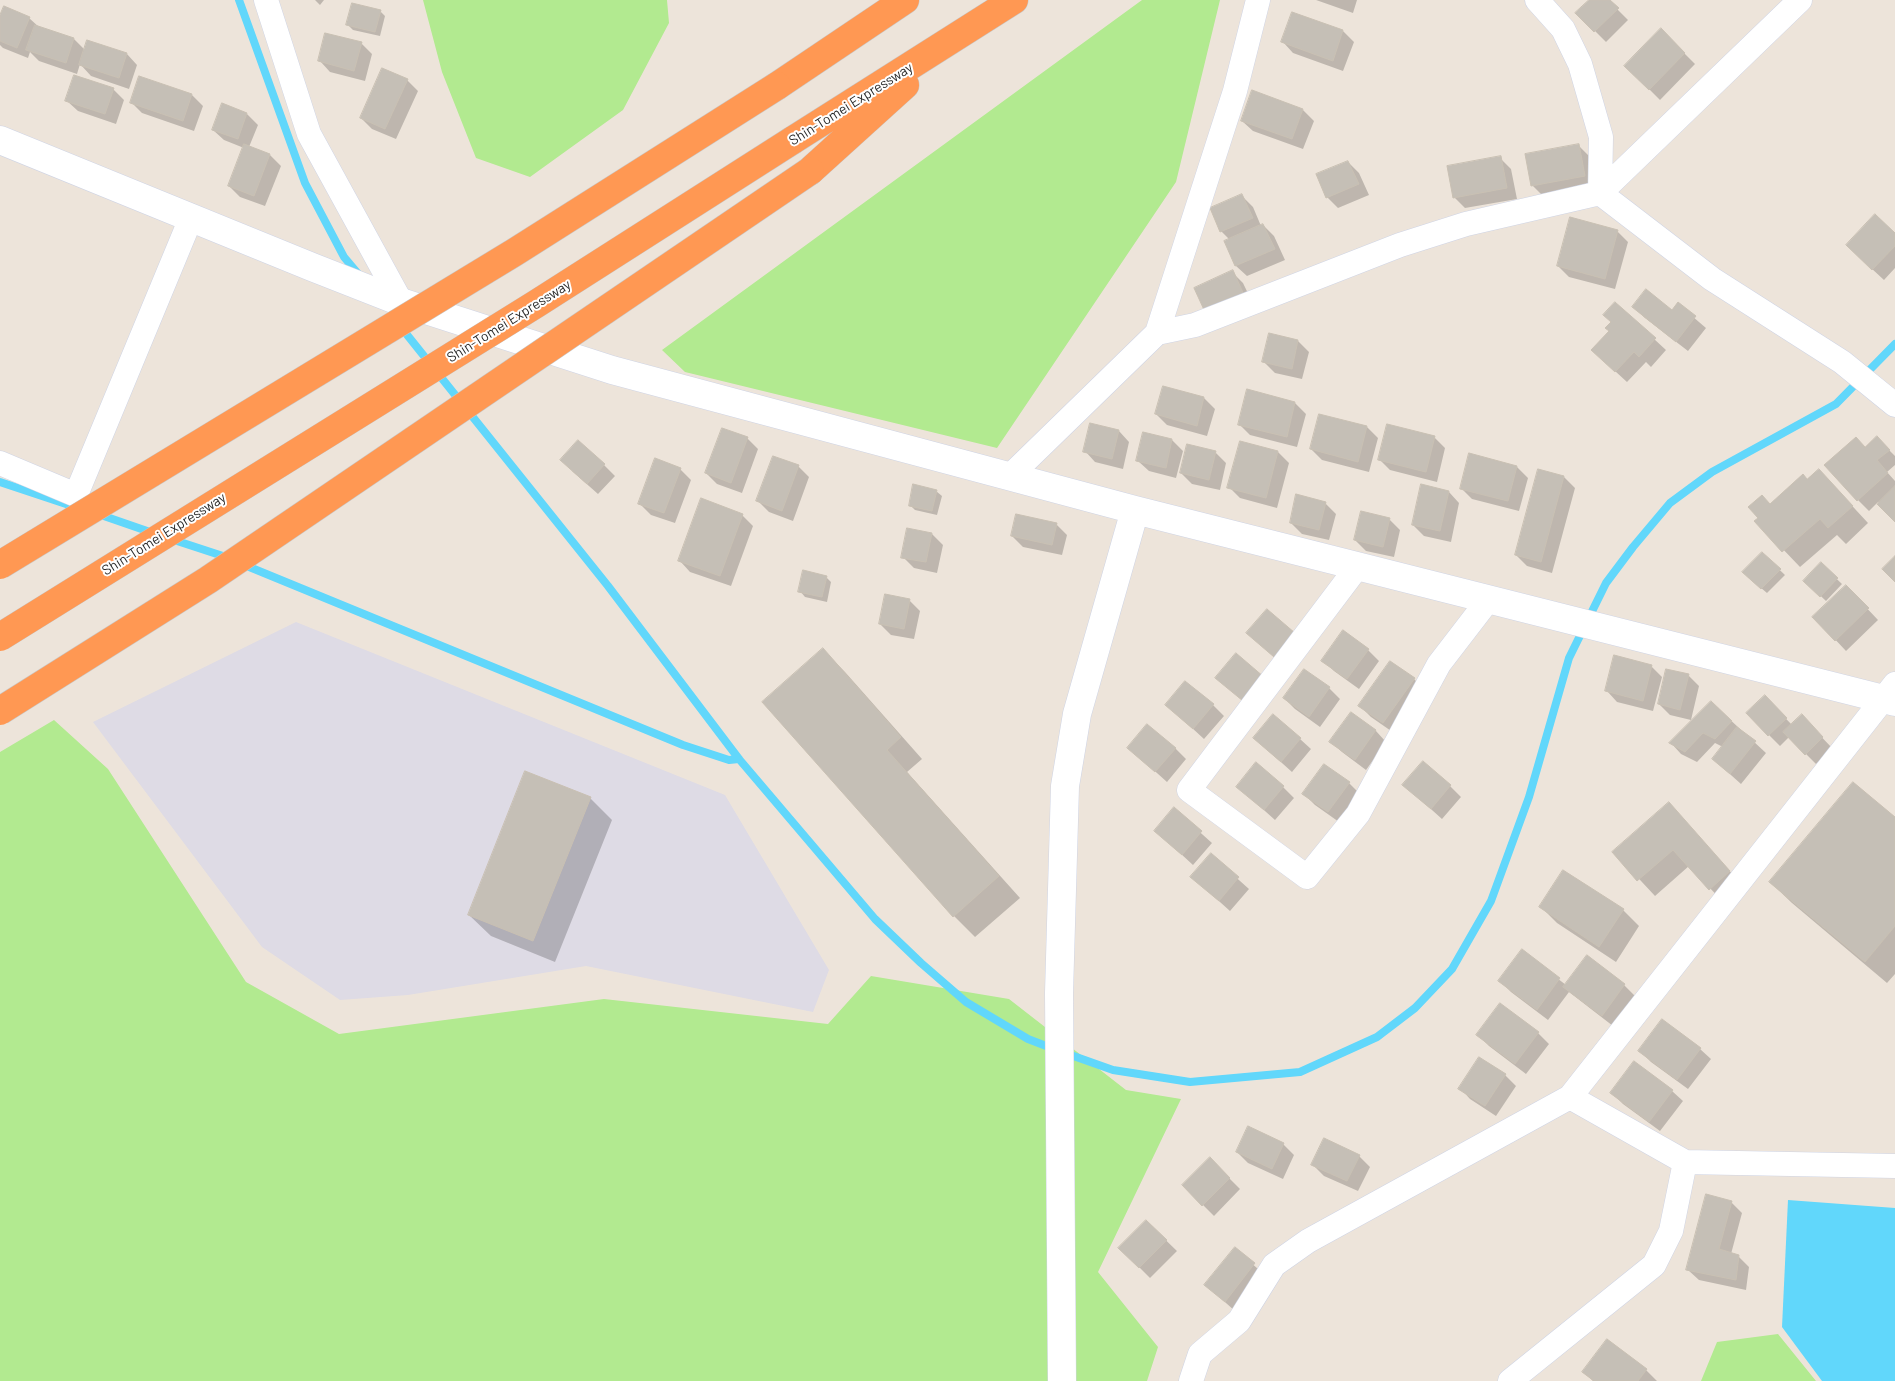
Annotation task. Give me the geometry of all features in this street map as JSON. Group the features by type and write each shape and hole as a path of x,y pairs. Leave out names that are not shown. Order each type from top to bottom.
{"highway":[{"path":"0,565 507,257 777,86 906,0"},
{"name":"Shin-Tomei Expressway","path":"0,637 536,304 1014,0"},
{"path":"0,711 208,580 810,171 962,34"}],"street":[{"path":"266,0 310,134 401,302"},
{"path":"1010,476 1157,334 1235,91 1258,0"},
{"path":"1537,0 1563,29 1580,64 1601,137 1600,193"},
{"path":"1157,334 1195,325 1400,245 1466,224 1600,193 1800,0"},
{"path":"0,140 401,302 612,370 1135,510 1489,599 1891,695 1570,1097 1308,1241 1274,1265 1239,1321 1200,1354 1191,1381"},
{"path":"1600,193 1712,279 1842,362 1895,405"},
{"path":"0,463 76,495 191,218"},
{"path":"1062,1381 1059,993 1065,786 1077,714 1135,510"},
{"path":"1358,566 1189,790 1307,877 1358,814 1438,664 1489,599"},
{"path":"1570,1097 1685,1162 1895,1166"},
{"path":"1510,1381 1654,1265 1671,1232 1685,1162"}],"shaded area":[{"path":"296,622 725,795 829,970 813,1012 586,966 408,995 340,1000 262,947 93,722"}],"green space":[{"path":"423,0 667,0 669,23 623,110 530,177 476,158 442,72"},
{"path":"1142,0 1220,0 1176,182 997,448 685,372 662,350"},
{"path":"54,720 108,769 246,982 339,1034 604,999 828,1024 871,976 1009,999 1126,1090 1181,1099 1098,1272 1158,1347 1147,1381 0,1381 0,752"},
{"path":"1778,1334 1816,1381 1701,1381 1717,1342"}],"water":[{"path":"1788,1200 1895,1208 1895,1381 1822,1381 1782,1327"}],"building":[{"path":"1589,0 1610,0 1619,8 1594,32 1575,13"},
{"path":"352,3 381,10 375,32 346,25"},
{"path":"4,6 30,17 17,48 0,41 0,15"},
{"path":"1292,12 1343,30 1333,61 1281,42"},
{"path":"35,25 74,38 66,63 26,50"},
{"path":"1661,28 1685,53 1649,90 1624,66"},
{"path":"325,33 362,42 354,71 318,61"},
{"path":"87,40 127,53 119,78 79,65"},
{"path":"382,68 408,79 385,129 360,118"},
{"path":"74,75 114,88 105,114 65,101"},
{"path":"139,76 192,94 183,121 130,103"},
{"path":"1252,90 1303,109 1292,139 1241,121"},
{"path":"222,103 247,113 238,139 212,130"},
{"path":"244,144 270,154 254,196 228,186"},
{"path":"1579,144 1585,176 1531,186 1525,154"},
{"path":"1501,156 1507,188 1453,198 1447,166"},
{"path":"1348,161 1359,184 1326,198 1316,174"},
{"path":"1242,194 1253,218 1220,232 1210,208"},
{"path":"1875,214 1895,233 1895,246 1872,270 1846,245"},
{"path":"1570,217 1618,230 1605,279 1557,266"},
{"path":"1263,224 1275,249 1235,266 1224,241"},
{"path":"1233,270 1244,295 1205,312 1194,288"},
{"path":"1646,289 1672,310 1678,302 1696,316 1676,342 1632,307"},
{"path":"1615,302 1656,338 1639,357 1634,352 1615,372 1591,350 1609,331 1605,328 1611,322 1603,315"},
{"path":"1269,333 1298,340 1292,369 1262,362"},
{"path":"1163,386 1204,397 1197,426 1155,414"},
{"path":"1247,389 1295,402 1287,437 1238,425"},
{"path":"1319,414 1367,426 1358,462 1310,449"},
{"path":"1090,423 1119,430 1112,459 1083,452"},
{"path":"1387,424 1435,436 1426,472 1378,460"},
{"path":"722,428 748,437 731,483 705,473"},
{"path":"1143,432 1172,439 1166,468 1136,461"},
{"path":"1877,436 1890,450 1877,460 1888,473 1857,501 1824,465 1856,437 1865,447"},
{"path":"578,440 605,464 587,484 560,460"},
{"path":"1240,441 1278,451 1266,498 1227,488"},
{"path":"1187,444 1216,451 1209,480 1180,473"},
{"path":"1469,453 1517,466 1508,501 1460,489"},
{"path":"773,456 799,465 782,511 756,501"},
{"path":"655,458 681,468 664,513 638,504"},
{"path":"1538,469 1564,476 1541,562 1515,555"},
{"path":"1819,469 1853,506 1828,528 1820,519 1782,552 1754,521 1758,518 1748,507 1762,495 1770,504 1803,474 1807,479"},
{"path":"913,484 937,490 932,511 909,506"},
{"path":"1421,484 1449,491 1440,531 1412,525"},
{"path":"1895,486 1895,522 1877,504"},
{"path":"1296,494 1326,502 1319,530 1290,523"},
{"path":"701,498 743,514 720,576 678,561"},
{"path":"1361,511 1390,518 1383,547 1354,540"},
{"path":"1016,514 1057,523 1052,545 1011,536"},
{"path":"907,528 932,533 926,562 901,558"},
{"path":"1762,552 1781,569 1761,589 1742,572"},
{"path":"1895,556 1895,582 1882,569"},
{"path":"1821,562 1838,578 1820,597 1803,581"},
{"path":"803,570 827,576 822,597 798,592"},
{"path":"1846,585 1869,608 1835,641 1812,617"},
{"path":"885,594 910,599 904,629 879,624"},
{"path":"1267,609 1295,633 1274,657 1246,633"},
{"path":"1343,630 1369,649 1347,679 1321,661"},
{"path":"823,648 901,737 887,750 999,876 953,917 762,702"},
{"path":"1236,653 1264,677 1243,701 1215,678"},
{"path":"1614,655 1652,665 1643,701 1605,691"},
{"path":"1390,661 1415,678 1383,723 1358,706"},
{"path":"1304,669 1330,687 1309,717 1283,698"},
{"path":"1666,669 1689,674 1680,710 1658,704"},
{"path":"1185,681 1214,704 1193,729 1165,705"},
{"path":"1765,695 1787,718 1768,736 1746,713"},
{"path":"1711,701 1732,721 1715,739 1703,733 1685,752 1669,743"},
{"path":"1351,712 1376,730 1355,760 1329,742"},
{"path":"1273,714 1301,738 1281,762 1253,738"},
{"path":"1802,714 1823,737 1805,755 1783,732"},
{"path":"1147,724 1176,748 1155,772 1127,748"},
{"path":"1737,727 1756,741 1730,774 1712,759"},
{"path":"1423,761 1451,785 1431,809 1402,785"},
{"path":"1256,762 1284,786 1264,810 1236,787"},
{"path":"1324,764 1350,782 1328,812 1302,794"},
{"path":"525,771 591,797 533,941 468,915"},
{"path":"1853,782 1895,817 1895,926 1865,962 1769,882"},
{"path":"1669,802 1730,871 1709,890 1673,850 1637,881 1612,852"},
{"path":"1174,807 1202,831 1182,855 1154,831"},
{"path":"1211,853 1239,877 1219,901 1190,877"},
{"path":"1563,870 1624,909 1599,947 1539,907"},
{"path":"1522,949 1560,978 1537,1010 1498,981"},
{"path":"1587,955 1625,984 1602,1016 1563,987"},
{"path":"1500,1003 1539,1032 1515,1064 1476,1035"},
{"path":"1662,1019 1701,1048 1677,1080 1638,1051"},
{"path":"1479,1057 1506,1074 1485,1106 1458,1089"},
{"path":"1634,1061 1673,1090 1649,1122 1610,1093"},
{"path":"1248,1126 1284,1143 1272,1169 1236,1152"},
{"path":"1324,1138 1360,1155 1347,1181 1311,1165"},
{"path":"1210,1157 1230,1178 1202,1206 1182,1185"},
{"path":"1706,1194 1732,1201 1719,1249 1739,1255 1736,1280 1686,1270"},
{"path":"1146,1220 1167,1240 1139,1268 1118,1248"},
{"path":"1235,1247 1255,1263 1225,1302 1204,1285"},
{"path":"1607,1339 1647,1369 1638,1381 1594,1381 1582,1372"}],"waterway":[{"path":"239,0 305,183 344,257 360,276"},
{"path":"400,326 608,586 739,759 875,919 921,963 966,1002 1028,1039 1054,1049"},
{"path":"1065,1053 1113,1070 1190,1082 1300,1072 1377,1037 1415,1008 1452,969 1491,901 1529,797 1569,658 1606,583 1670,503 1712,472 1836,404 1895,344"},
{"path":"0,482 75,507"},
{"path":"98,514 153,533"},
{"path":"171,539 229,558"},
{"path":"242,564 683,745 729,760 739,759"}]}
